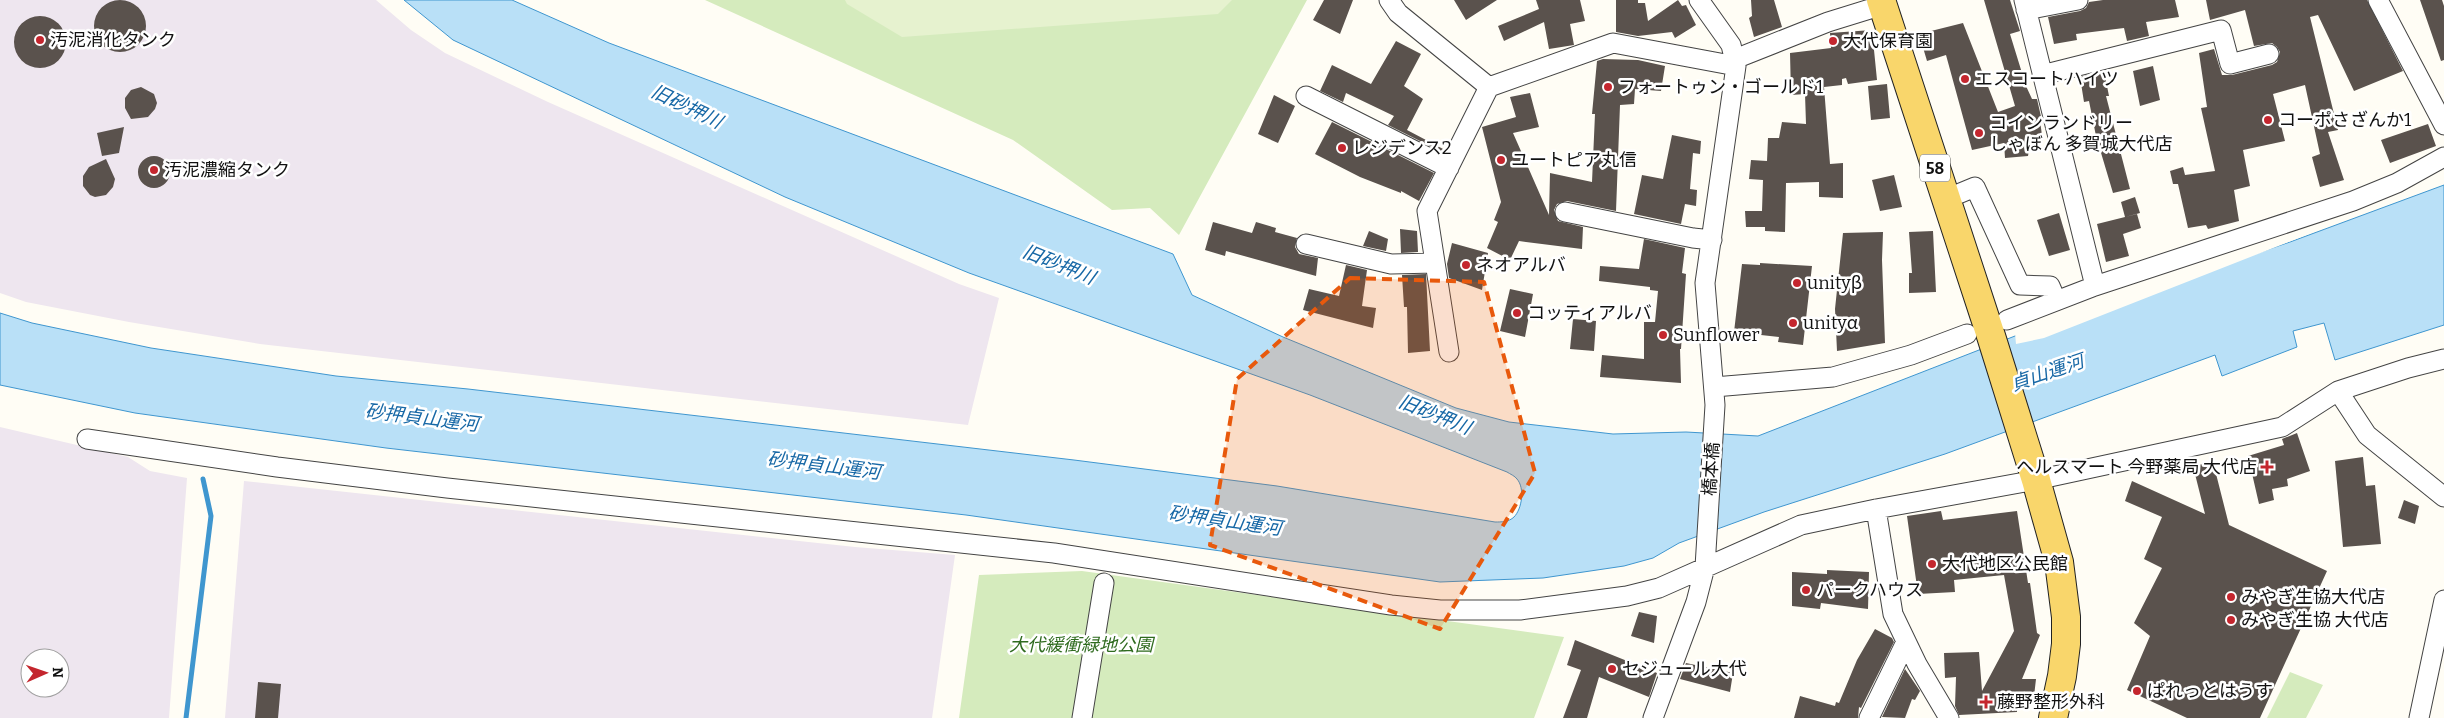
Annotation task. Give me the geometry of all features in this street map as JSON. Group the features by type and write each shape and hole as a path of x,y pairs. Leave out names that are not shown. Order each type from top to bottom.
{"main road":[{"name":"58","path":"1882,3 2036,480 2059,562 2066,617 2062,676 2053,718"}],"street":[{"path":"1390,0 1398,13 1489,87"},
{"path":"1699,0 1731,45 1736,63"},
{"path":"2078,0 2025,5 2095,286"},
{"path":"2378,0 2444,125"},
{"path":"1449,352 1427,211 1489,87 1613,43 1736,63 1828,22 1882,3"},
{"path":"2042,75 2221,30 2230,64 2269,54"},
{"name":"橋本橋","path":"1653,718 1696,602 1704,567 1715,396 1706,283 1736,63"},
{"path":"1306,96 1449,168"},
{"path":"1715,396 1833,377 1911,355 1988,330 2056,300 2095,286 2353,201 2397,183 2444,157"},
{"path":"1946,199 1976,187 2020,285 2050,286 2056,300"},
{"path":"1564,212 1693,238 1712,240"},
{"path":"1306,244 1391,264 1435,263"},
{"path":"87,439 277,467 447,488 1054,553 1391,605 1440,610 1520,610 1627,596 1659,588 1802,525 1876,509 2036,480 2282,427 2338,391 2408,368 2444,359"},
{"path":"2338,391 2367,435 2444,497"},
{"path":"1876,509 1893,614 1916,664 1949,718"},
{"path":"1082,718 1104,584"},
{"path":"2419,718 2444,600"},
{"path":"1869,718 1906,642"}],"highlighted area":[{"path":"1350,278 1484,282 1535,473 1440,629 1210,545 1237,379"}],"shaded area":[{"path":"0,0 376,0 411,30 445,53 548,102 959,284 999,298 968,425 260,344 26,302 0,293"},
{"path":"0,427 128,457 150,471 187,478 169,718 0,718"},
{"path":"244,481 855,547 955,555 932,718 225,718"}],"green space":[{"path":"705,0 1307,0 1179,235 1150,208 1112,210 1013,140"},
{"path":"845,0 1232,0 1218,14 902,37 847,4"},
{"name":"大代緩衝緑地公園","path":"1082,571 1564,637 1534,718 959,718 979,575"},
{"path":"2290,672 2323,685 2306,718 2267,718"}],"water":[{"path":"404,0 512,0 609,43 1173,254 1192,295 1283,337 1456,408 1509,422 1613,434 1686,432 1758,436 2033,329 2290,242 2444,185 2444,325 2335,360 2324,323 2293,331 2297,347 2222,376 2215,355 1945,454 1764,512 1679,543 1653,558 1624,566 1543,578 1440,582 966,515 386,448 135,413 0,385 0,313 32,323 151,348 336,376 468,389 1074,460 1277,486 1495,522 1510,520 1519,509 1522,498 1521,488 1516,478 1507,472 1310,395 969,273 785,197 453,40"}],"pier":[{"path":"2398,199 2044,338 2016,344 2015,333 2289,239"}],"building":[{"name":"汚泥消化タンク","path":"115,0 125,0 139,7 146,21 146,31 139,45 125,52 115,52 105,48 98,41 94,31 94,21 98,11 105,4"},
{"path":"1324,0 1353,0 1340,34 1313,20"},
{"path":"1454,0 1497,0 1466,20"},
{"path":"1536,0 1580,0 1585,21 1570,24 1574,45 1549,49 1544,22 1504,41 1498,26 1539,9"},
{"path":"1616,0 1638,0 1638,3 1645,3 1648,21 1678,0 1682,6 1686,5 1696,25 1675,38 1672,32 1638,36 1616,32"},
{"path":"1751,0 1774,0 1782,27 1754,37 1749,18 1752,16"},
{"path":"1984,0 2010,0 2020,31 2010,34 2026,86 2032,99 2037,99 2042,121 2040,121 2043,142 2030,144 2028,156 2005,158 2004,143 1972,150 1946,55 1927,61 1919,34 1963,23 1998,112 2015,106"},
{"path":"2103,0 2175,0 2179,17 2146,22 2149,36 2127,41 2124,28 2076,34 2077,40 2054,44 2048,17 2080,11 2086,8 2089,2"},
{"path":"2206,0 2367,0 2403,71 2354,91 2318,15 2310,17 2338,130 2328,132 2344,180 2320,187 2312,157 2320,154 2305,85 2273,94 2285,141 2243,150 2250,186 2234,190 2239,221 2208,229 2206,225 2188,228 2178,184 2173,184 2170,171 2183,167 2185,175 2215,171 2201,108 2207,107 2199,53 2214,49 2222,75 2232,75 2272,65 2277,62 2280,52 2272,43 2254,46 2245,10 2210,20"},
{"path":"2420,0 2442,0 2444,6 2444,60 2441,61"},
{"name":"汚泥消化タンク","path":"35,16 45,16 59,23 66,37 66,47 59,61 45,68 35,68 25,64 18,57 14,47 14,37 18,27 25,20"},
{"path":"1872,30 1877,80 1848,84 1846,78 1842,79 1842,85 1824,87 1830,164 1843,163 1843,198 1819,197 1819,182 1786,183 1785,232 1765,231 1765,227 1746,227 1745,211 1762,211 1763,180 1749,179 1751,160 1767,161 1768,138 1779,138 1782,122 1806,124 1805,94 1791,95 1790,53 1831,48 1830,33"},
{"path":"1396,41 1421,54 1404,86 1423,99 1407,130 1445,150 1444,153 1388,125 1394,116 1346,93 1343,102 1320,91 1332,65 1371,84"},
{"path":"1603,59 1638,60 1665,66 1661,91 1635,89 1634,104 1620,105 1616,211 1567,201 1557,204 1554,210 1558,221 1583,227 1582,249 1519,241 1510,260 1487,248 1498,222 1494,220 1501,202 1482,127 1516,117 1510,97 1530,93 1539,127 1513,133 1549,215 1550,173 1592,182 1595,114 1592,114 1597,61"},
{"path":"2153,66 2160,100 2140,106 2133,71"},
{"path":"2104,71 2109,96 2106,96 2130,189 2113,193 2096,136 2089,101 2084,102 2080,77"},
{"path":"1887,84 1890,118 1871,120 1868,86"},
{"name":"汚泥濃縮タンク","path":"141,87 154,94 157,103 155,109 148,117 131,119 125,108 125,98 131,90"},
{"path":"1274,95 1295,106 1278,143 1258,134"},
{"path":"1332,122 1434,173 1419,201 1401,191 1401,193 1360,177 1315,154"},
{"path":"2428,124 2436,146 2390,163 2381,140"},
{"path":"124,127 119,153 102,156 97,133"},
{"path":"1672,135 1701,141 1700,154 1693,153 1690,189 1697,190 1696,206 1685,204 1681,224 1634,214 1642,175 1663,179"},
{"name":"汚泥濃縮タンク","path":"154,156 160,157 165,161 169,166 169,178 165,183 160,187 154,188 148,187 143,183 139,178 138,172 139,166 143,161 148,157"},
{"name":"汚泥濃縮タンク","path":"106,159 115,179 113,187 106,195 95,197 90,195 83,186 83,176 89,167"},
{"path":"1894,175 1902,207 1880,211 1872,180"},
{"path":"2135,197 2140,213 2125,217 2121,202"},
{"path":"2059,213 2070,250 2049,256 2037,220"},
{"path":"2137,214 2141,228 2123,234 2129,256 2106,262 2097,224"},
{"path":"1213,222 1252,233 1256,222 1276,228 1275,232 1297,238 1295,247 1299,254 1318,258 1316,276 1226,251 1225,256 1205,250"},
{"path":"1400,229 1417,231 1418,252 1401,253"},
{"path":"1369,231 1388,239 1386,251 1363,246"},
{"path":"1933,231 1936,292 1909,293 1909,273 1912,273 1909,232"},
{"path":"1883,232 1882,260 1885,343 1837,351 1835,309 1843,233"},
{"path":"1644,239 1685,248 1682,273 1686,274 1680,349 1681,383 1600,377 1602,355 1644,359 1644,322 1655,322 1658,291 1650,290 1650,287 1599,281 1600,266 1639,269"},
{"name":"ネオアルバ","path":"1452,243 1488,253 1482,290 1449,278 1447,264"},
{"path":"1760,263 1812,266 1803,345 1778,342 1779,337 1734,332 1742,264 1760,265"},
{"path":"1346,265 1367,270 1362,306 1376,308 1373,328 1303,310 1309,289 1339,296"},
{"path":"1426,274 1430,351 1408,353 1407,307 1404,307 1402,275"},
{"name":"コッティアルバ","path":"1510,289 1533,294 1525,337 1500,331"},
{"path":"1573,319 1596,321 1594,351 1570,349"},
{"path":"2297,433 2310,471 2287,479 2288,486 2272,489 2274,500 2259,504 2248,456 2284,445 2282,439"},
{"path":"2363,457 2366,486 2375,485 2381,544 2343,547 2335,461"},
{"name":"みやぎ生協大代店","path":"2213,462 2229,525 2327,571 2260,718 2187,718 2127,690 2150,636 2134,623 2162,568 2144,559 2162,517 2125,501 2132,481 2205,514 2193,466"},
{"path":"2404,500 2419,506 2415,524 2398,518"},
{"path":"1941,511 1943,520 2017,511 2037,633 2040,635 2022,679 2036,679 2033,705 2017,704 2017,712 1959,715 1955,706 1956,677 1945,678 1944,653 1979,652 1982,691 2014,631 2004,575 1954,580 1955,592 1918,594 1907,516"},
{"path":"1827,570 1869,572 1868,609 1821,603 1820,609 1792,606 1792,572 1827,574"},
{"path":"1639,612 1657,616 1654,643 1631,636"},
{"path":"1875,629 1892,638 1894,642 1861,708 1859,707 1858,718 1794,718 1800,696 1835,706 1836,702 1839,703 1857,660"},
{"name":"セジュール大代","path":"1575,640 1657,673 1649,697 1599,677 1587,718 1563,718 1581,670 1567,665"},
{"path":"1686,663 1733,673 1730,692 1680,679"},
{"path":"1905,669 1920,691 1915,700 1912,699 1905,718 1882,717"},
{"path":"258,682 281,684 278,718 255,718"}],"waterway":[{"path":"186,718 211,516 203,479"}],"place":[{"name":"汚泥消化タンク","path":"40,40"},
{"name":"大代保育園","path":"1833,41"},
{"name":"エスコートハイツ","path":"1965,79"},
{"name":"フォートゥン・ゴールド1","path":"1608,87"},
{"name":"コーポさざんか1","path":"2268,120"},
{"name":"コインランドリー しゃぼん 多賀城大代店","path":"1979,133"},
{"name":"レジデンス2","path":"1342,148"},
{"name":"ユートピア丸信","path":"1501,160"},
{"name":"汚泥濃縮タンク","path":"154,170"},
{"name":"ネオアルバ","path":"1466,265"},
{"name":"unityβ","path":"1797,283"},
{"name":"コッティアルバ","path":"1517,313"},
{"name":"unityα","path":"1793,323"},
{"name":"Sunflower","path":"1663,335"},
{"name":"ヘルスマート 今野薬局 大代店","path":"2267,467"},
{"name":"大代地区公民館","path":"1932,564"},
{"name":"パークハウス","path":"1806,590"},
{"name":"みやぎ生協大代店","path":"2231,597"},
{"name":"みやぎ生協 大代店","path":"2231,620"},
{"name":"セジュール大代","path":"1612,669"},
{"name":"ぱれっとはうす","path":"2137,691"},
{"name":"藤野整形外科","path":"1986,702"}],"water label":[{"name":"旧砂押川","path":"687,106"},
{"name":"旧砂押川","path":"1059,264"},
{"name":"貞山運河","path":"2047,372"},
{"name":"旧砂押川","path":"1435,414"},
{"name":"砂押貞山運河","path":"422,417"},
{"name":"砂押貞山運河","path":"824,465"},
{"name":"砂押貞山運河","path":"1225,520"}]}
